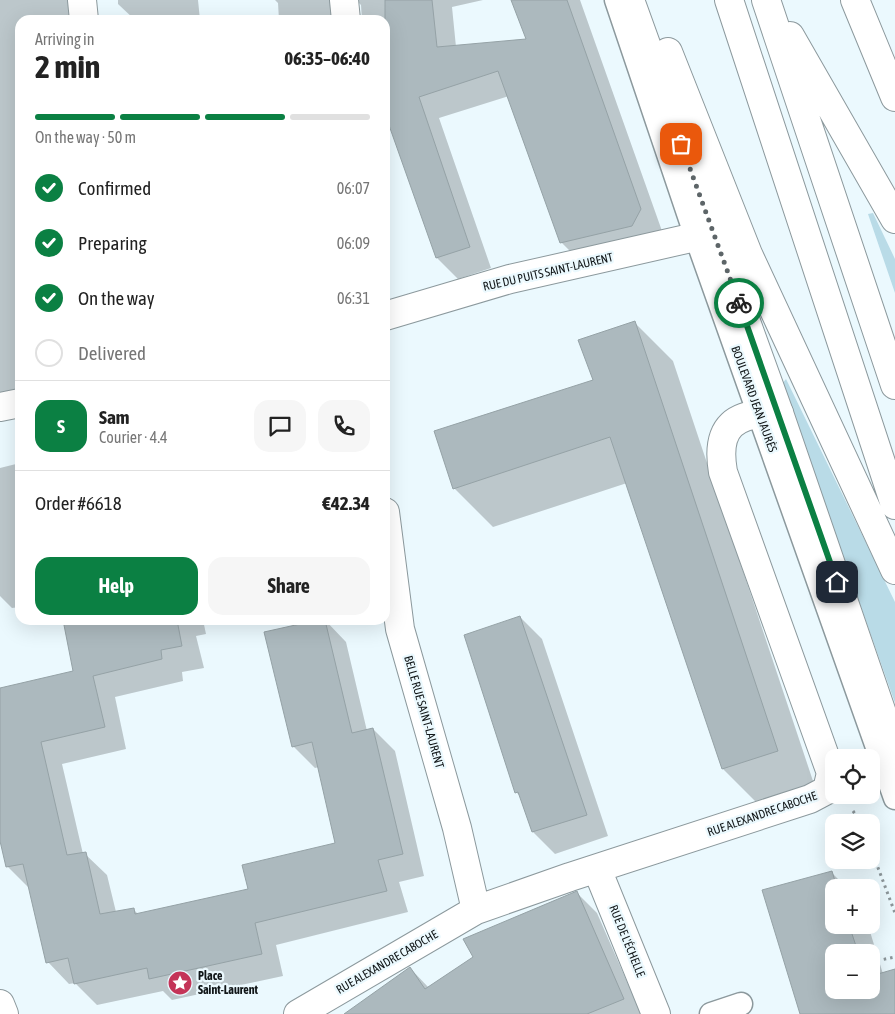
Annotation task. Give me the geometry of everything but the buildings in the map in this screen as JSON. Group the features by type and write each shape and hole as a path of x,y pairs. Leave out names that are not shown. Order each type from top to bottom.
{"main road":[{"path":"82,0 84,15"},
{"path":"344,0 346,15"},
{"name":"BOULEVARD JEAN JAURÈS","path":"630,0 705,235 895,751"},
{"path":"646,0 748,254 895,570"},
{"path":"729,0 895,504"},
{"path":"768,0 895,219"},
{"path":"768,0 895,385"},
{"path":"856,0 895,97"},
{"name":"RUE DU PUITS SAINT-LAURENT","path":"390,315 510,280 705,235"},
{"path":"0,408 15,404"},
{"name":"RUE ALEXANDRE CABOCHE","path":"309,1011 476,910 810,799 827,790 831,773 723,472 720,456 723,435 737,421 769,413"},
{"name":"BELLE RUE SAINT-LAURENT","path":"390,551 400,629 457,828 476,910"},
{"name":"RUE DE L'ÉCHELLE","path":"597,869 656,1014"},
{"path":"0,1004 4,1014"}],"lane":[{"name":"BOULEVARD JEAN JAURÈS","path":"616,0 705,235"},
{"name":"BOULEVARD JEAN JAURÈS","path":"769,413 895,798"},
{"path":"711,1014 741,1004"}],"path":[{"path":"878,869 895,913"},
{"path":"880,960 895,957"}],"shaded area":[{"path":"873,213 895,259 895,293 868,214"},
{"path":"786,379 895,602 895,703 782,384"}],"way so far":[{"path":"681,144 739,303"}],"place":[{"name":"Place Saint-Laurent","path":"180,983"}],"route":[{"path":"739,303 837,582"}]}
